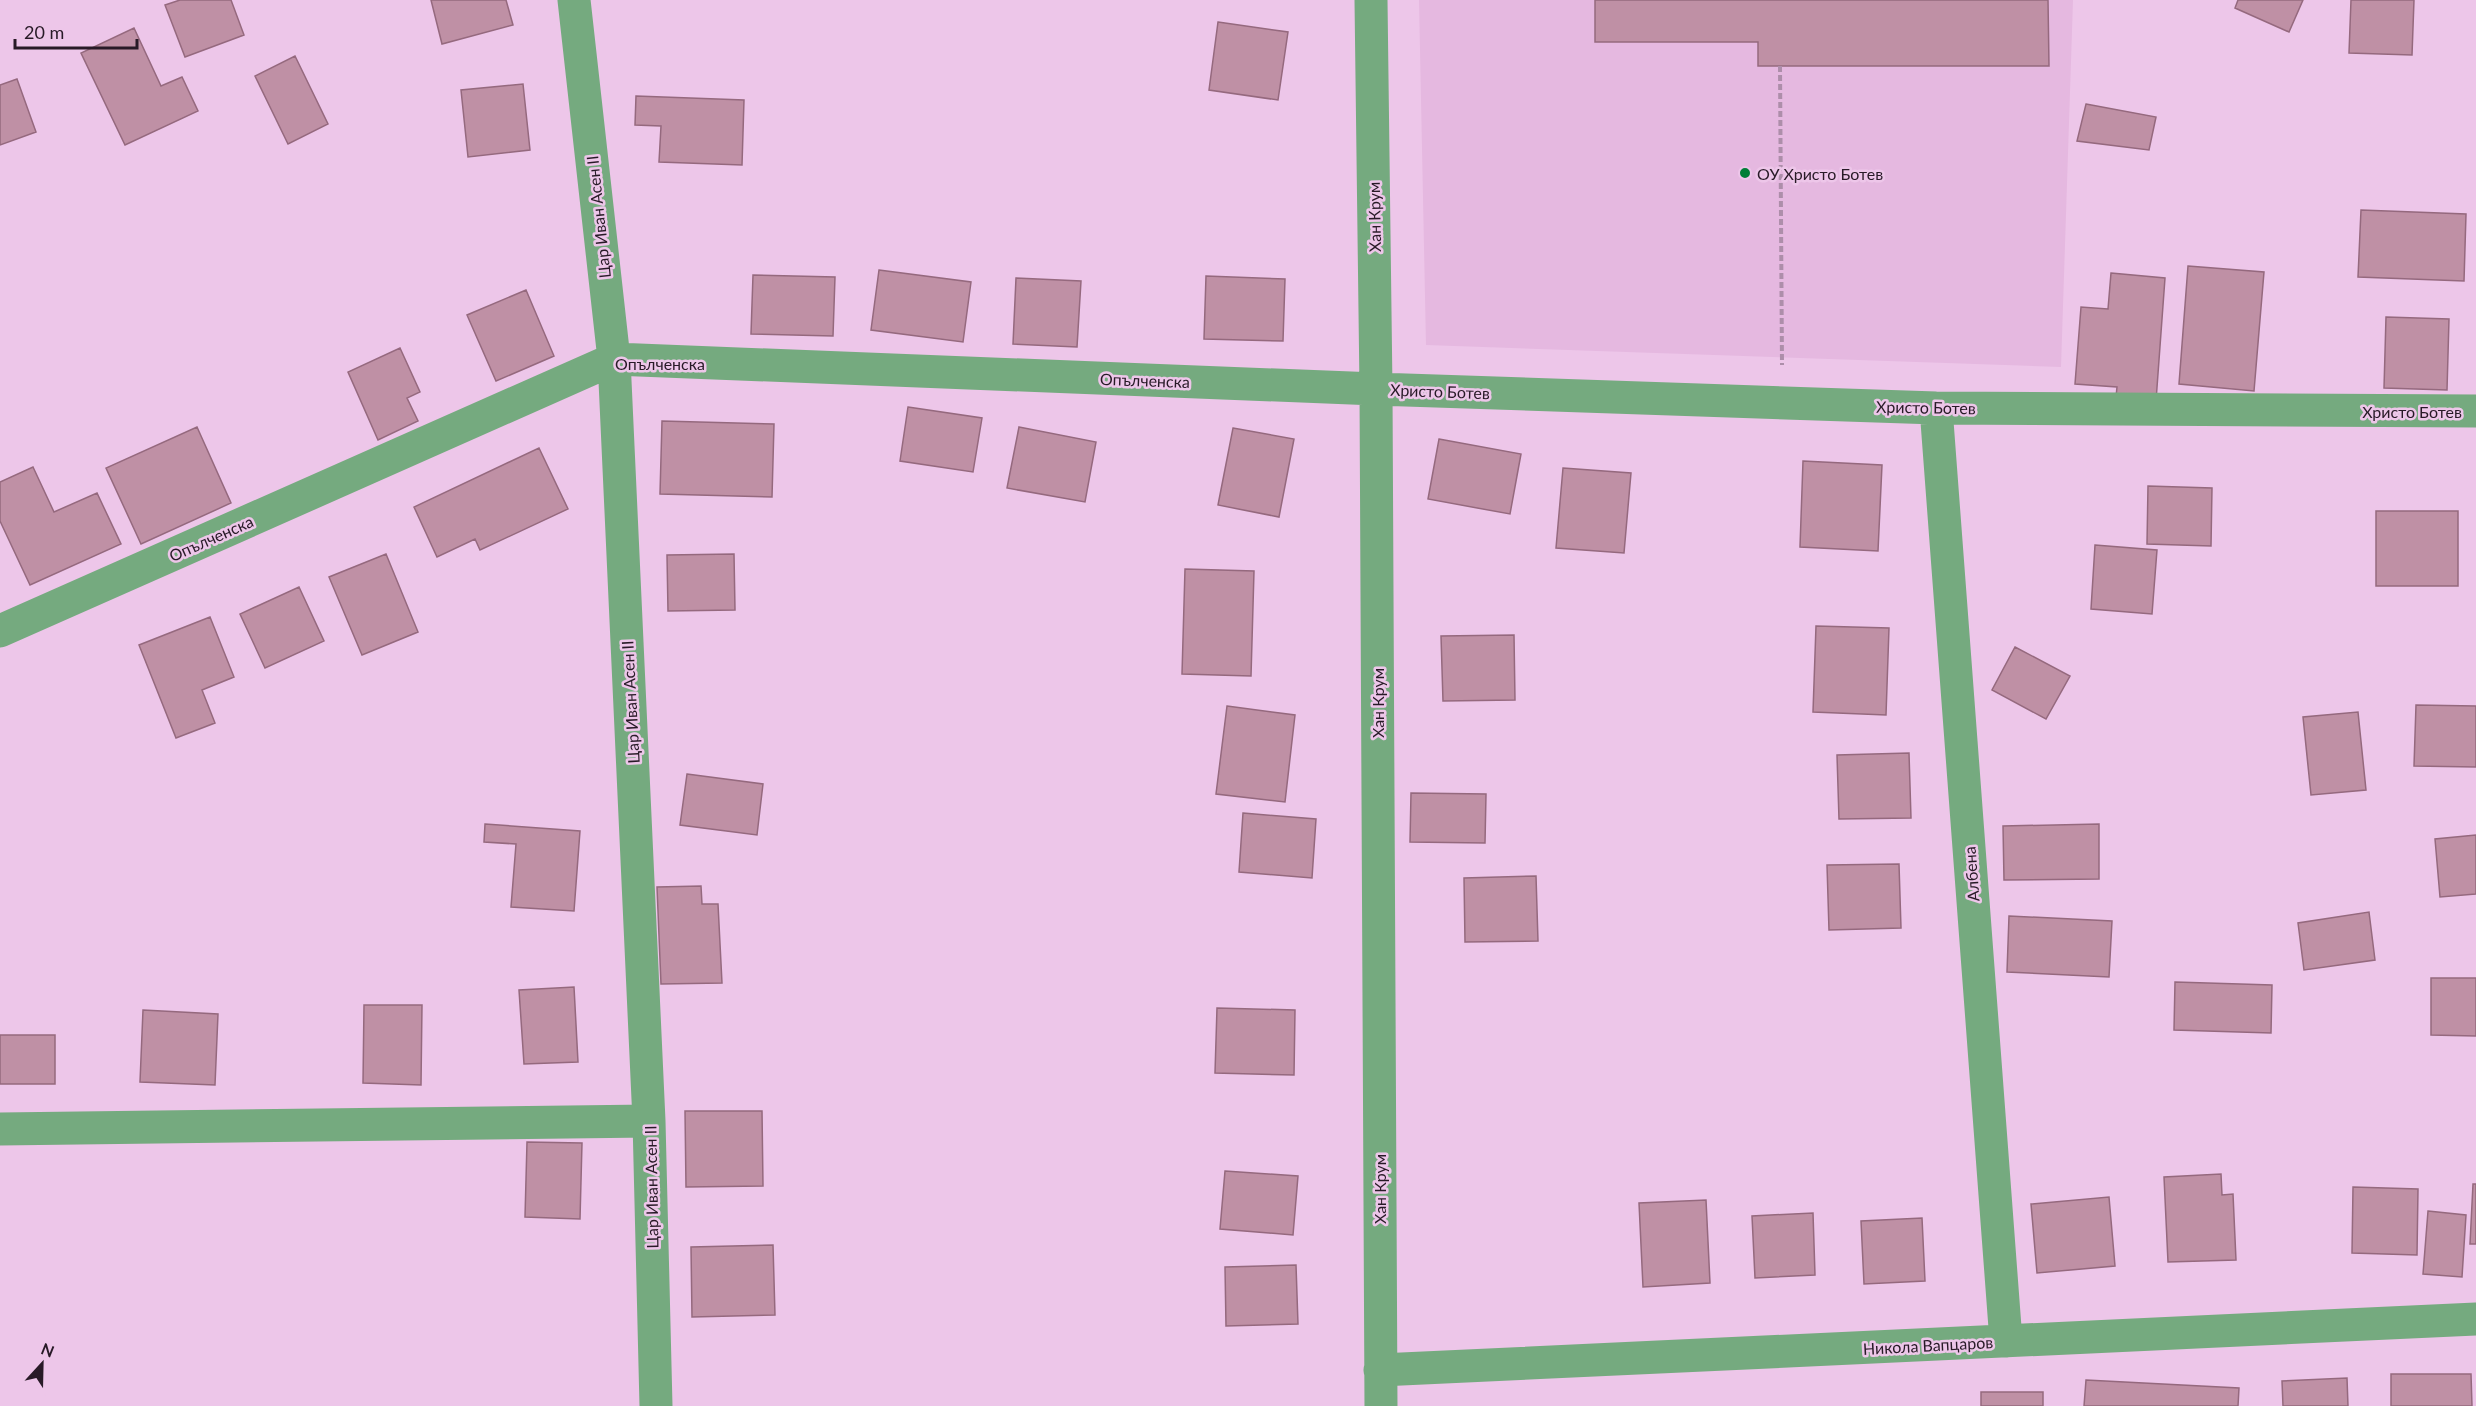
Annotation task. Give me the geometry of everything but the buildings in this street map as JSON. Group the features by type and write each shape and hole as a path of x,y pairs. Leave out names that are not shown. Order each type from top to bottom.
{"street":[{"name":"Цар Иван Асен II","path":"574,0 614,359 649,1121 656,1406"},
{"name":"Хан Крум","path":"1371,0 1376,389 1381,1406"},
{"name":"Опълченска","path":"0,631 614,359 1376,389"},
{"name":"Христо Ботев","path":"1376,389 1936,408 2476,411"},
{"name":"Албена","path":"1936,408 2006,1341"},
{"path":"0,1129 649,1121"},
{"name":"Никола Вапцаров","path":"1380,1370 2476,1319"}],"path":[{"path":"1780,66 1783,402"}],"shaded area":[{"name":"ОУ Христо Ботев","path":"1419,0 2073,0 2061,367 1426,345"}],"place":[{"name":"ОУ Христо Ботев","path":"1745,173"}]}
